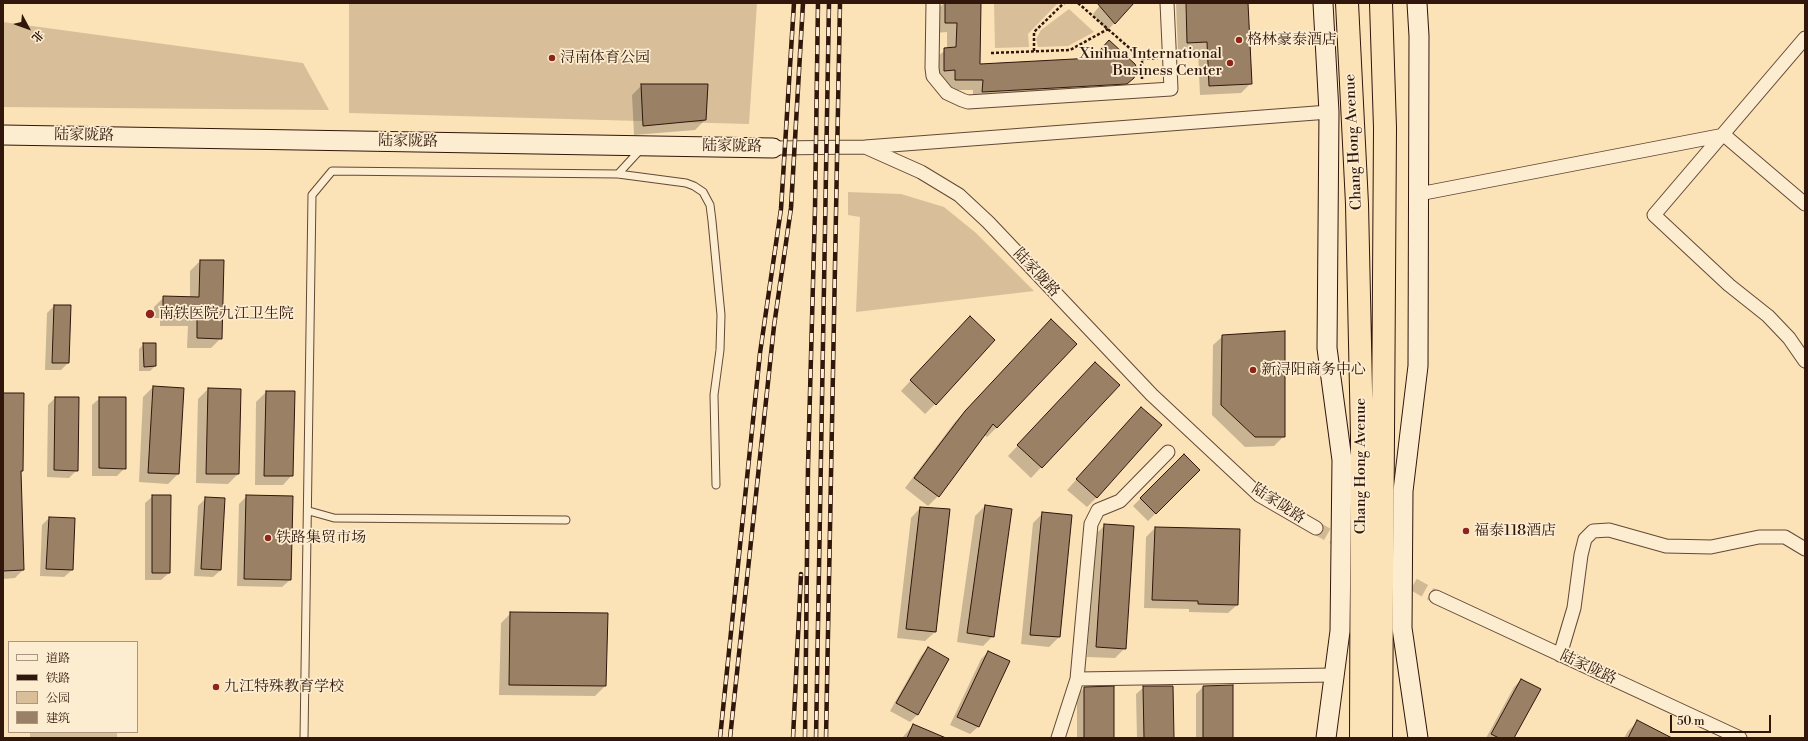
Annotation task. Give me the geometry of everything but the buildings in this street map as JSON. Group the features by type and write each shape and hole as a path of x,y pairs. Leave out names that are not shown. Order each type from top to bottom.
{"highway":[{"name":"Chang Hong Avenue","path":"1347,3 1357,204 1362,428 1361,738"},
{"name":"Chang Hong Avenue","path":"1380,3 1385,128 1381,738"}],"street":[{"path":"933,3 933,76 947,93 962,100 978,101 1171,89 1167,3"},
{"path":"1323,3 1329,112 1327,348 1342,460 1340,631 1326,738"},
{"path":"1417,3 1419,36 1418,366 1404,491 1402,620 1418,738"},
{"path":"1805,38 1724,135 1654,215 1729,285 1768,316 1789,338 1805,361"},
{"path":"865,147 1329,112"},
{"name":"陆家陇路","path":"3,135 773,148 865,147 921,172 959,195 994,228 1152,395 1259,495 1316,528"},
{"path":"1419,194 1724,135"},
{"path":"1724,135 1805,204"},
{"path":"1058,738 1077,679 1091,524 1098,510 1120,501 1168,452"},
{"path":"1560,655 1574,608 1582,550 1585,539 1593,531 1609,530 1666,546 1711,547 1759,538 1785,537 1805,549"},
{"name":"陆家陇路","path":"1436,597 1740,738"},
{"path":"1077,679 1334,675"}],"lane":[{"path":"618,174 644,146"},
{"path":"304,738 309,511 312,195 332,171 618,174 694,186 703,192 710,205 721,315 720,350 714,395 716,485"},
{"path":"309,511 334,518 566,520"}],"path":[{"path":"1034,51 1034,32 1064,3"},
{"path":"1080,4 1142,60 1170,58"},
{"path":"991,53 1070,50 1108,29"},
{"path":"1142,60 1142,91"}],"green space":[{"name":"浔南体育公园","path":"349,3 757,3 749,124 349,113"},
{"path":"994,3 1058,3 1028,34 1029,47 995,48"},
{"path":"1069,9 1094,32 1068,46 1038,47 1036,39 1041,30"},
{"path":"3,22 303,63 329,110 3,107"},
{"path":"848,192 901,194 944,207 976,233 1034,291 856,312 860,217 848,215"},
{"path":"30,733 117,733 117,738 30,738"}],"tunnel":[{"path":"1316,528 1346,545"},
{"path":"1397,575 1436,597"}],"railway":[{"path":"720,738 760,353 781,209 794,3"},
{"path":"730,738 774,326 791,208 803,3"},
{"path":"805,738 808,467 815,209 818,3"},
{"path":"816,738 829,3"},
{"path":"826,738 840,3"},
{"path":"793,738 801,574"}],"place":[{"name":"格林豪泰酒店","path":"1239,40"},
{"name":"浔南体育公园","path":"552,58"},
{"name":"Xinhua International Business Center","path":"1230,63"},
{"name":"南铁医院九江卫生院","path":"150,314"},
{"name":"新浔阳商务中心","path":"1253,370"},
{"name":"福泰118酒店","path":"1466,531"},
{"name":"铁路集贸市场","path":"268,538"},
{"name":"九江特殊教育学校","path":"216,687"}]}
